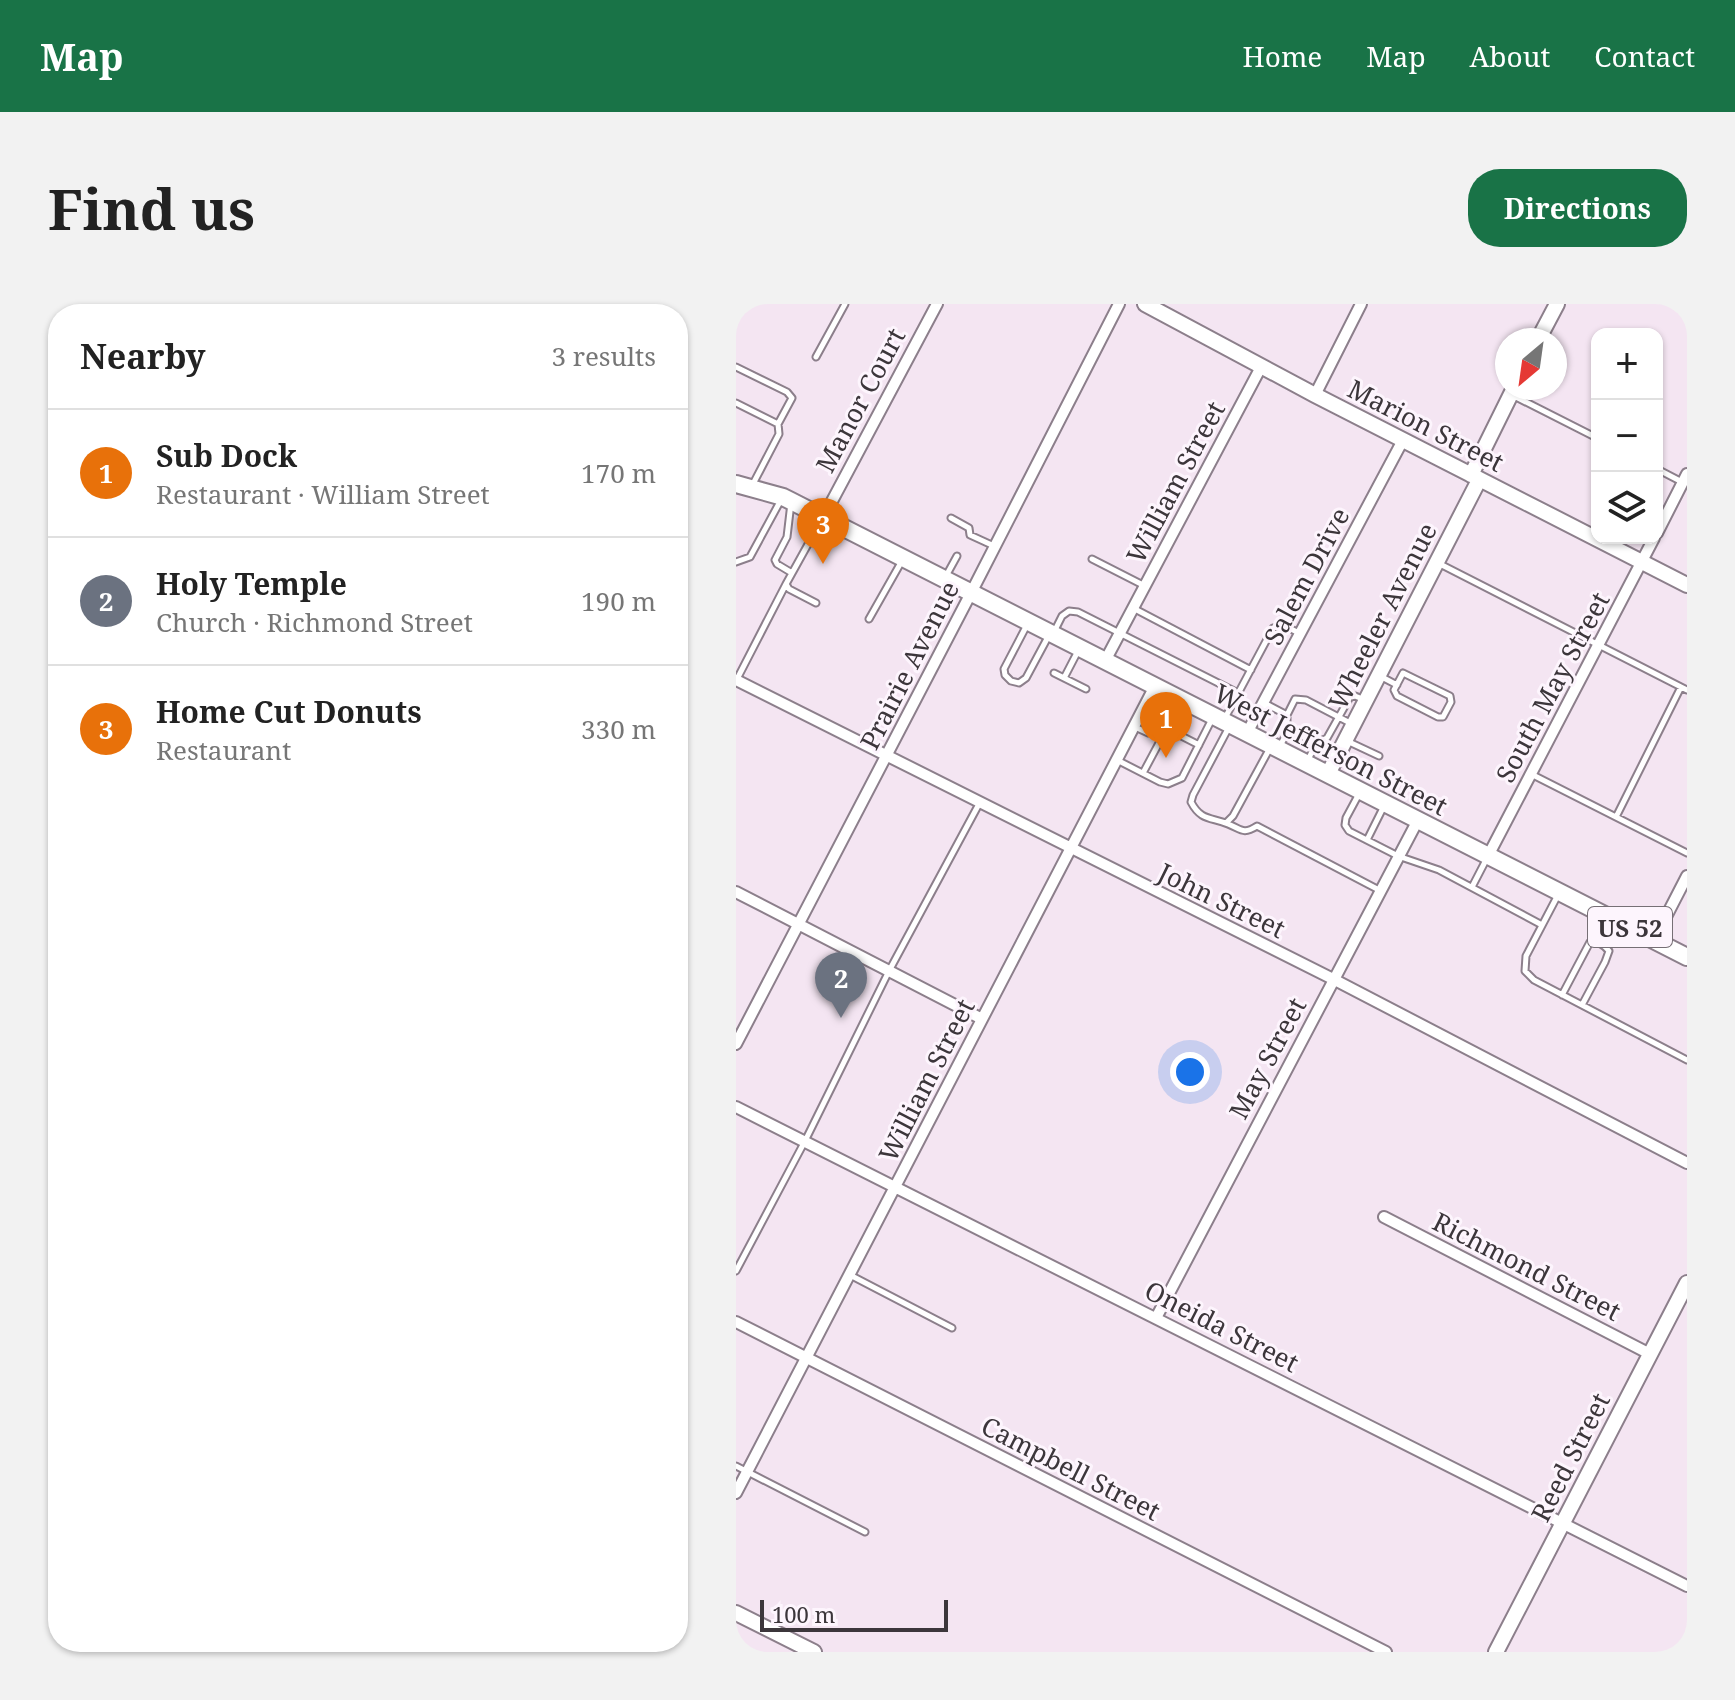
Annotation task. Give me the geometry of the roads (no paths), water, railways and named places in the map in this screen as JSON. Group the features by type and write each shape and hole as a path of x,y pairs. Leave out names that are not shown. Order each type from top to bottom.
{"main road":[{"name":"US 52","path":"736,472 787,499"},
{"name":"West Jefferson Street","path":"736,484 787,499 1687,957"}],"street":[{"name":"Manor Court","path":"823,518 937,304"},
{"name":"Prairie Avenue","path":"736,1044 1119,304"},
{"name":"Marion Street","path":"1145,304 1475,478 1687,585"},
{"path":"1315,395 1361,304"},
{"path":"1544,328 1557,304"},
{"name":"William Street","path":"1105,661 1261,367"},
{"name":"Wheeler Avenue","path":"1328,774 1437,562 1508,400"},
{"name":"Salem Drive","path":"1247,733 1403,440"},
{"name":"South May Street","path":"1663,521 1685,478"},
{"name":"South May Street","path":"1488,856 1651,544"},
{"name":"John Street","path":"736,681 1333,979 1687,1163"},
{"name":"William Street","path":"736,1493 1155,686"},
{"name":"May Street","path":"1156,1318 1418,820"},
{"path":"1654,940 1687,876"},
{"path":"736,892 982,1019"},
{"name":"Oneida Street","path":"736,1107 1687,1586"},
{"name":"Richmond Street","path":"1384,1217 1650,1354"},
{"name":"Reed Street","path":"1496,1652 1687,1283"},
{"name":"Campbell Street","path":"736,1322 1386,1652"},
{"path":"736,1613 814,1652"}],"lane":[{"path":"816,357 845,304"},
{"path":"736,367 787,392 792,398 778,424 779,434 754,482"},
{"path":"1528,400 1591,435"},
{"path":"736,403 778,424"},
{"path":"1663,471 1685,478"},
{"path":"787,499 787,537 775,560 792,573"},
{"path":"736,562 750,557 787,499"},
{"path":"736,681 823,518"},
{"path":"951,518 969,528 970,535 995,546"},
{"path":"944,579 957,556"},
{"path":"869,619 903,558"},
{"path":"1092,559 1144,585"},
{"path":"1437,562 1684,689 1616,817"},
{"path":"786,584 789,589 816,603"},
{"path":"1133,608 1251,670"},
{"path":"1028,622 1004,669 1011,681 1019,683 1026,678 1062,616 1069,611 1078,612 1120,632 1238,693"},
{"path":"1300,634 1283,625 1273,628 1223,721 1191,802 1196,812 1217,822 1241,831 1257,826 1380,890"},
{"path":"1064,678 1080,648"},
{"path":"1054,673 1086,689"},
{"path":"1403,673 1407,674 1450,696 1451,702 1443,717 1438,717 1397,696 1394,690 1397,685 1403,673"},
{"path":"1379,675 1397,685"},
{"path":"1306,763 1316,743 1327,738 1350,697 1365,701"},
{"path":"1316,743 1287,725 1287,715 1295,699 1306,700 1353,725"},
{"path":"1263,702 1287,715"},
{"path":"1117,760 1168,784 1182,778 1199,745 1223,721"},
{"path":"1134,726 1148,733 1156,723 1199,745"},
{"path":"1143,773 1167,728"},
{"path":"1226,823 1289,729"},
{"path":"1345,740 1379,756"},
{"path":"1531,774 1687,853"},
{"path":"1361,791 1346,818 1345,825 1349,831 1398,856 1439,870 1542,925"},
{"path":"736,1271 805,1141 889,971 979,803"},
{"path":"1367,840 1386,803"},
{"path":"1472,887 1488,856"},
{"path":"1560,892 1526,956 1525,971 1534,980 1687,1060"},
{"path":"1598,943 1612,918"},
{"path":"1562,995 1590,942 1595,941 1609,951 1582,1006"},
{"path":"849,1275 952,1328"},
{"path":"736,1466 865,1532"}],"place":[{"name":"Home Cut Donuts","path":"823,564"},
{"name":"Sub Dock","path":"1166,758"},
{"name":"Holy Temple","path":"841,1018"}]}
